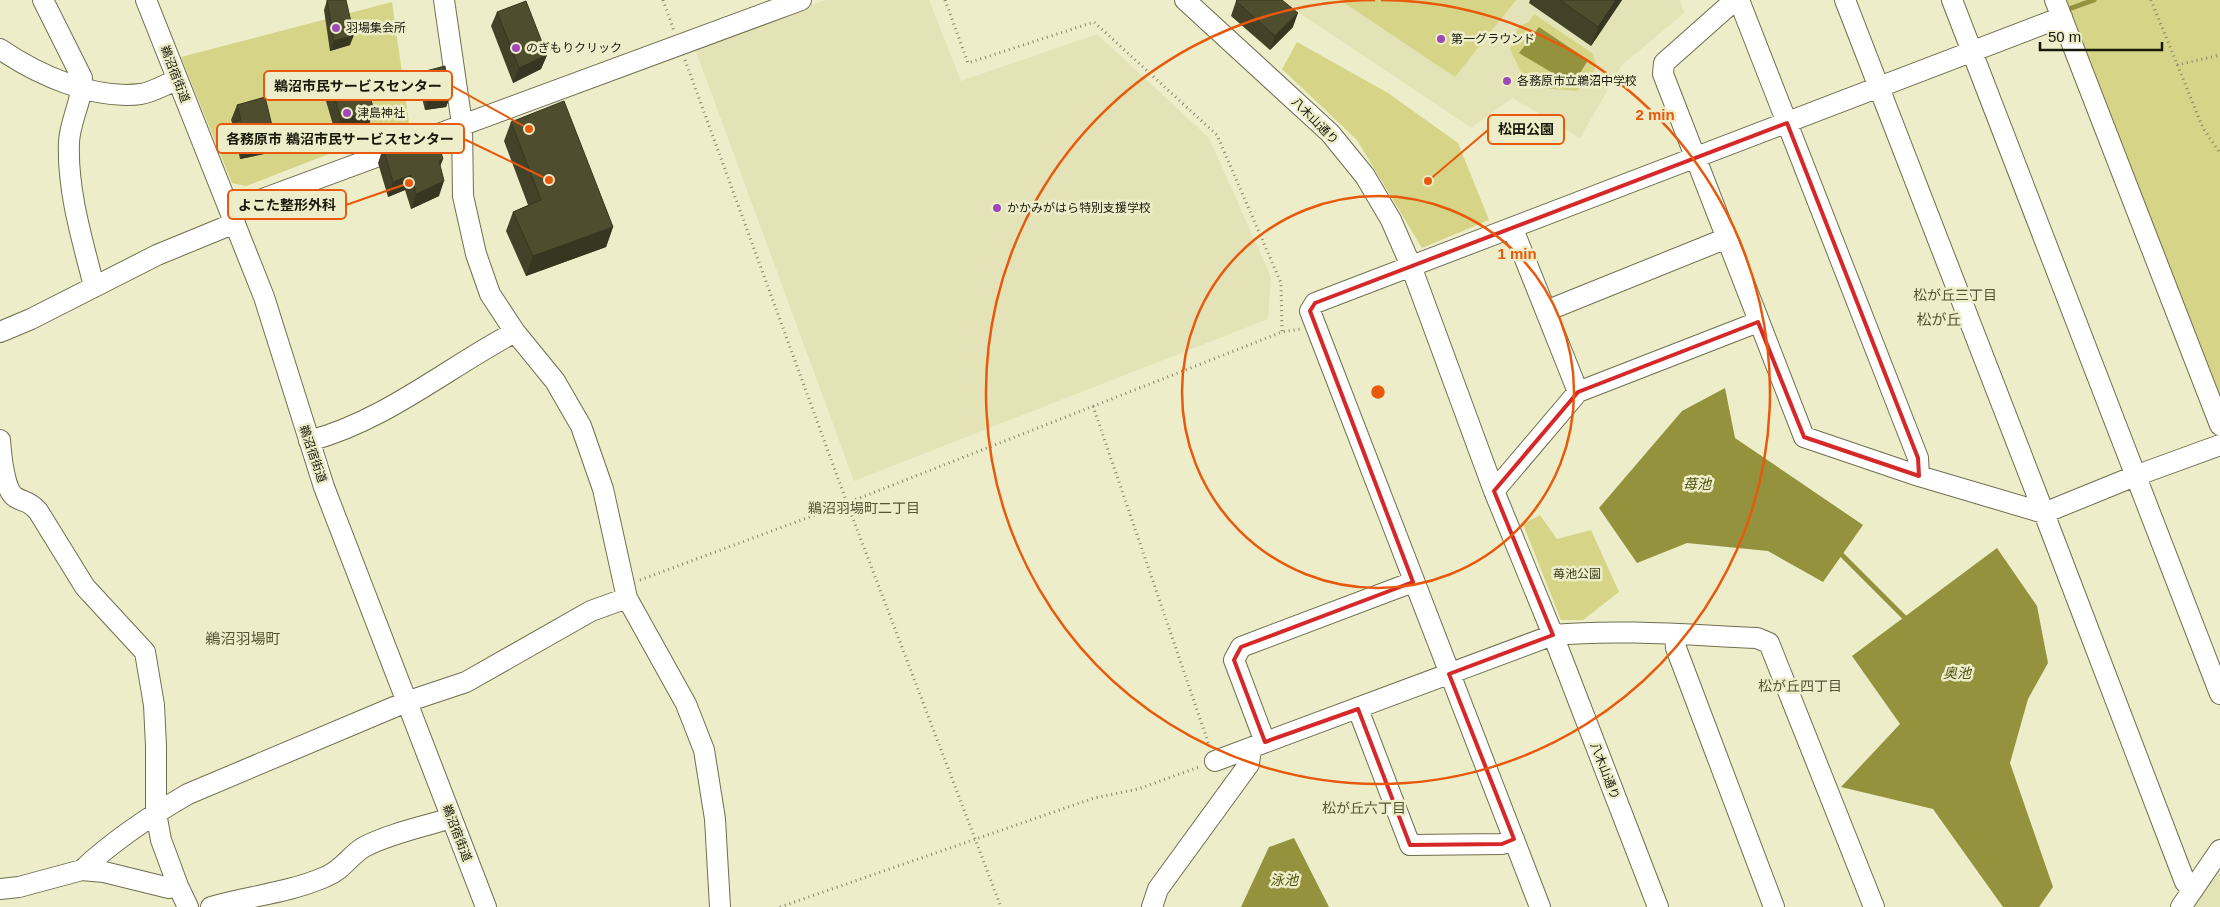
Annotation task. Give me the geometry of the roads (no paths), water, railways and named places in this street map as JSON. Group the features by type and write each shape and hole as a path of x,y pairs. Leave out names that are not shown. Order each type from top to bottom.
{"street":[{"path":"44,0 82,78 82,88 69,138 68,160 78,219 94,286"},
{"path":"444,0 462,124 463,196 476,254 490,294 515,332 555,381 581,426 603,489 625,592 686,704 704,750 715,819 720,907"},
{"path":"0,332 30,319 232,217 462,124 801,0"},
{"name":"八木山通り","path":"1186,0 1330,133 1365,176 1391,220 1411,266 1494,491 1553,635 1658,907"},
{"path":"1735,0 1664,63 1663,74 1804,437 1919,476 2044,513 2134,476 2220,445"},
{"path":"1739,0 1918,458 1919,476"},
{"path":"1845,0 2185,882 2193,890"},
{"path":"1952,0 2134,476 2220,694"},
{"name":"鵜沼宿街道","path":"154,3 177,80 264,297 324,486 486,907"},
{"path":"1540,907 1310,311 1315,304 1973,52 2058,8 2220,425"},
{"path":"0,49 20,62 82,88 111,95 143,94 177,80"},
{"path":"1514,229 1578,392"},
{"path":"1546,311 1727,238"},
{"path":"1494,491 1578,392 1758,322"},
{"path":"309,440 323,437 359,422 415,393 487,346 515,332"},
{"path":"0,440 8,487 14,496 30,502 38,511 85,587 145,652 156,738 156,813 161,840 188,907"},
{"path":"1152,907 1158,889 1249,764 1258,745 1234,660 1241,646 1413,582"},
{"path":"82,870 106,847 188,794 406,702 466,682 625,592"},
{"path":"1214,761 1553,635 1572,633 1675,634 1757,638 1769,642 1874,907"},
{"path":"1675,634 1676,648 1774,907"},
{"path":"1358,709 1410,844 1502,844 1514,840"},
{"path":"211,907 282,892 327,876 344,866 362,848 379,840 451,818"},
{"path":"2181,907 2220,850"},
{"path":"0,889 19,887 82,870 104,872 169,888 178,886"}],"water":[{"path":"1539,27 1588,60 1573,85 1519,53"},
{"name":"苺池","path":"1725,388 1735,438 1863,525 1823,582 1768,551 1687,543 1637,563 1599,508 1682,411"},
{"name":"奥池","path":"1997,548 2037,606 2048,663 2028,699 2010,763 2053,887 2039,907 2003,907 1933,809 1841,787 1900,724 1852,656"},
{"name":"泳池","path":"1294,838 1329,907 1241,907 1269,847"}],"waterway":[{"path":"2069,9 2094,0"},
{"path":"1842,555 1904,617"}],"place":[{"name":"羽場集会所","path":"336,28"},
{"name":"第一グラウンド","path":"1441,39"},
{"name":"のぎもりクリック","path":"516,48"},
{"name":"各務原市立鵜沼中学校","path":"1507,81"},
{"name":"津島神社","path":"347,113"},
{"name":"鵜沼市民サービスセンター","path":"529,129"},
{"name":"各務原市 鵜沼市民サービスセンター","path":"549,180"},
{"name":"松田公園","path":"1428,181"},
{"name":"よこた整形外科","path":"409,183"},
{"name":"かかみがはら特別支援学校","path":"997,208"}],"district":[{"name":"松が丘三丁目","path":"1955,295"},
{"name":"松が丘","path":"1939,319"},
{"name":"鵜沼羽場町二丁目","path":"864,508"},
{"name":"鵜沼羽場町","path":"243,638"},
{"name":"松が丘四丁目","path":"1800,686"},
{"name":"松が丘六丁目","path":"1364,808"}],"park label":[{"name":"苺池公園","path":"1577,574"}]}
